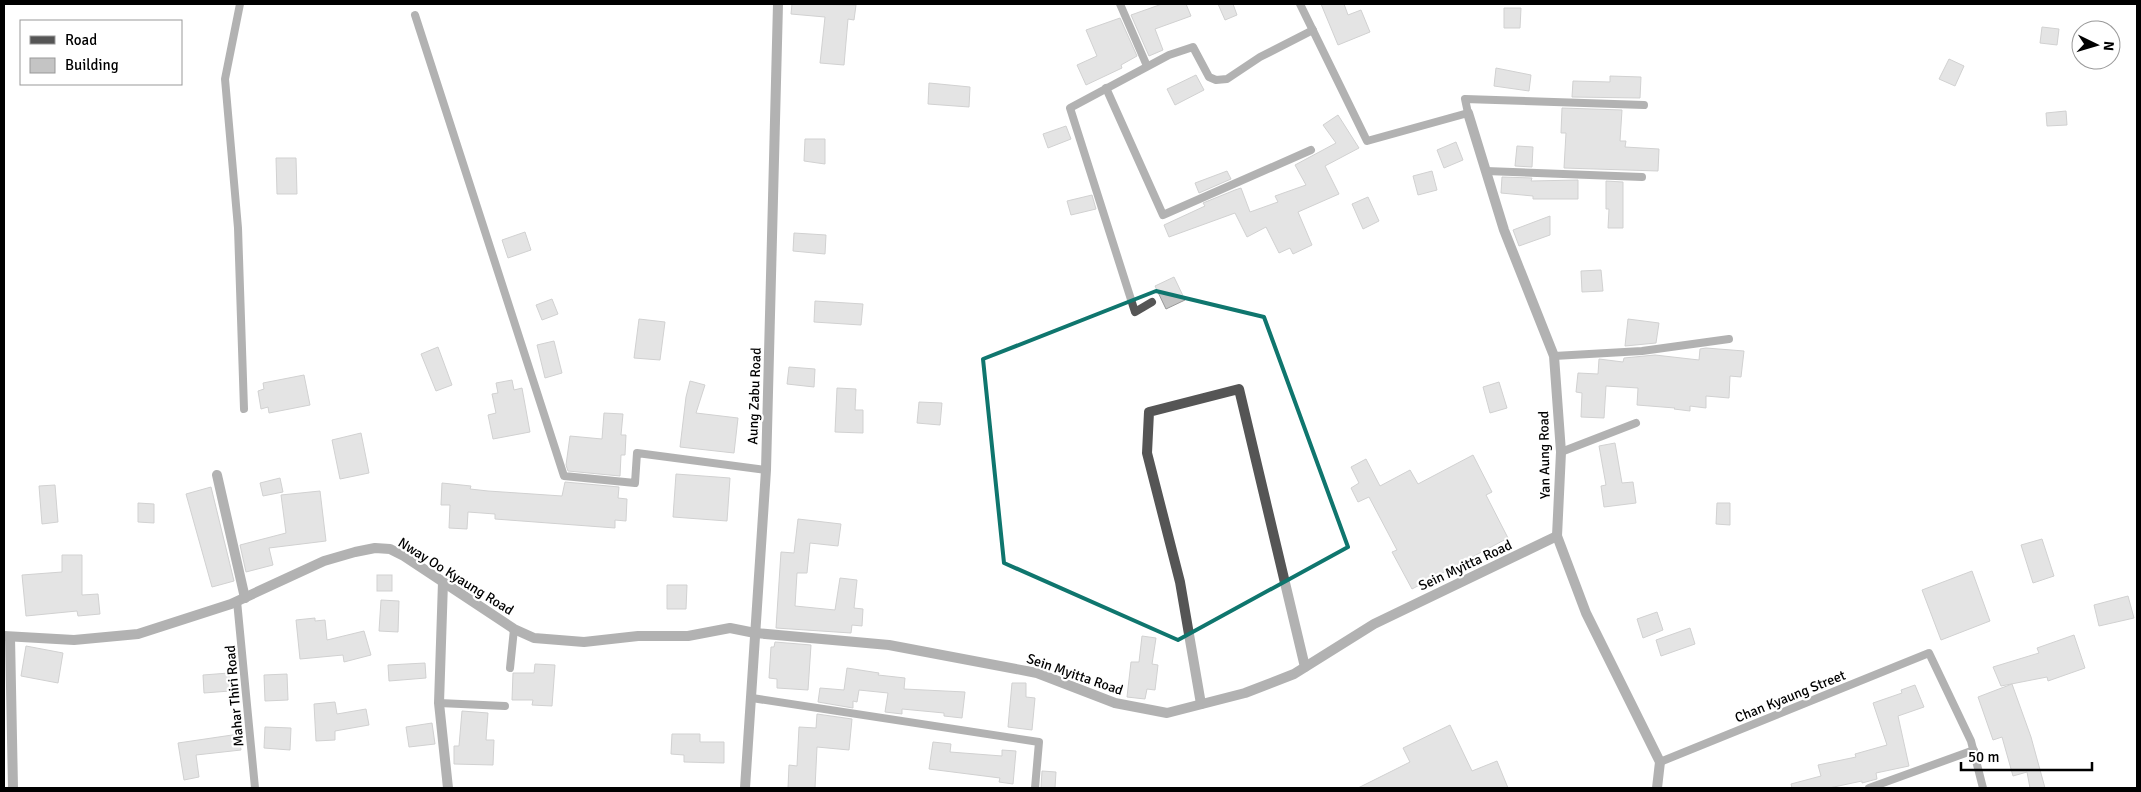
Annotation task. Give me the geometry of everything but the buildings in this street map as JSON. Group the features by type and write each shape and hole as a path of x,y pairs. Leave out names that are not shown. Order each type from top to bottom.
{"street":[{"name":"Aung Zabu Road","path":"745,788 766,470 778,4"},
{"name":"Yan Aung Road","path":"1468,113 1504,230 1554,356 1561,452 1558,536 1586,613 1660,762"},
{"path":"1201,704 1180,582 1147,453 1149,412 1239,389 1305,667"},
{"path":"217,475 241,600"},
{"name":"Sein Myitta Road","path":"755,633 890,645 1037,673 1115,703 1167,713 1245,693 1294,674 1374,624 1558,536"},
{"name":"Nway Oo Kyaung Road","path":"7,637 74,640 138,634 241,600 324,561 375,548 390,549 514,629 534,638 561,642 584,642 638,636 688,636 730,628 755,633"},
{"path":"443,582 439,703 448,788"},
{"path":"7,637 13,788"},
{"path":"1657,788 1660,762"}],"lane":[{"path":"240,4 225,79 238,228 244,409"},
{"path":"1120,4 1147,66"},
{"path":"1300,4 1367,141 1468,113 1466,98 1644,105"},
{"path":"415,15 564,476 635,483 638,453 766,470"},
{"path":"1152,302 1135,312 1070,108 1168,55 1193,47 1209,77 1216,80 1227,78 1260,57 1313,30"},
{"path":"1106,88 1163,216 1311,150"},
{"path":"1486,171 1642,176"},
{"path":"1554,356 1642,351 1729,338"},
{"path":"1561,452 1636,423"},
{"name":"Mahar Thiri Road","path":"241,600 255,788"},
{"path":"510,668 514,629"},
{"name":"Chan Kyaung Street","path":"1660,762 1929,653 1974,750"},
{"path":"752,698 1040,742 1035,788"},
{"path":"439,703 505,706"},
{"path":"1869,788 1974,750 1983,788"}],"highlighted area":[{"path":"1156,291 1264,317 1348,547 1178,640 1004,563 983,359"}]}
